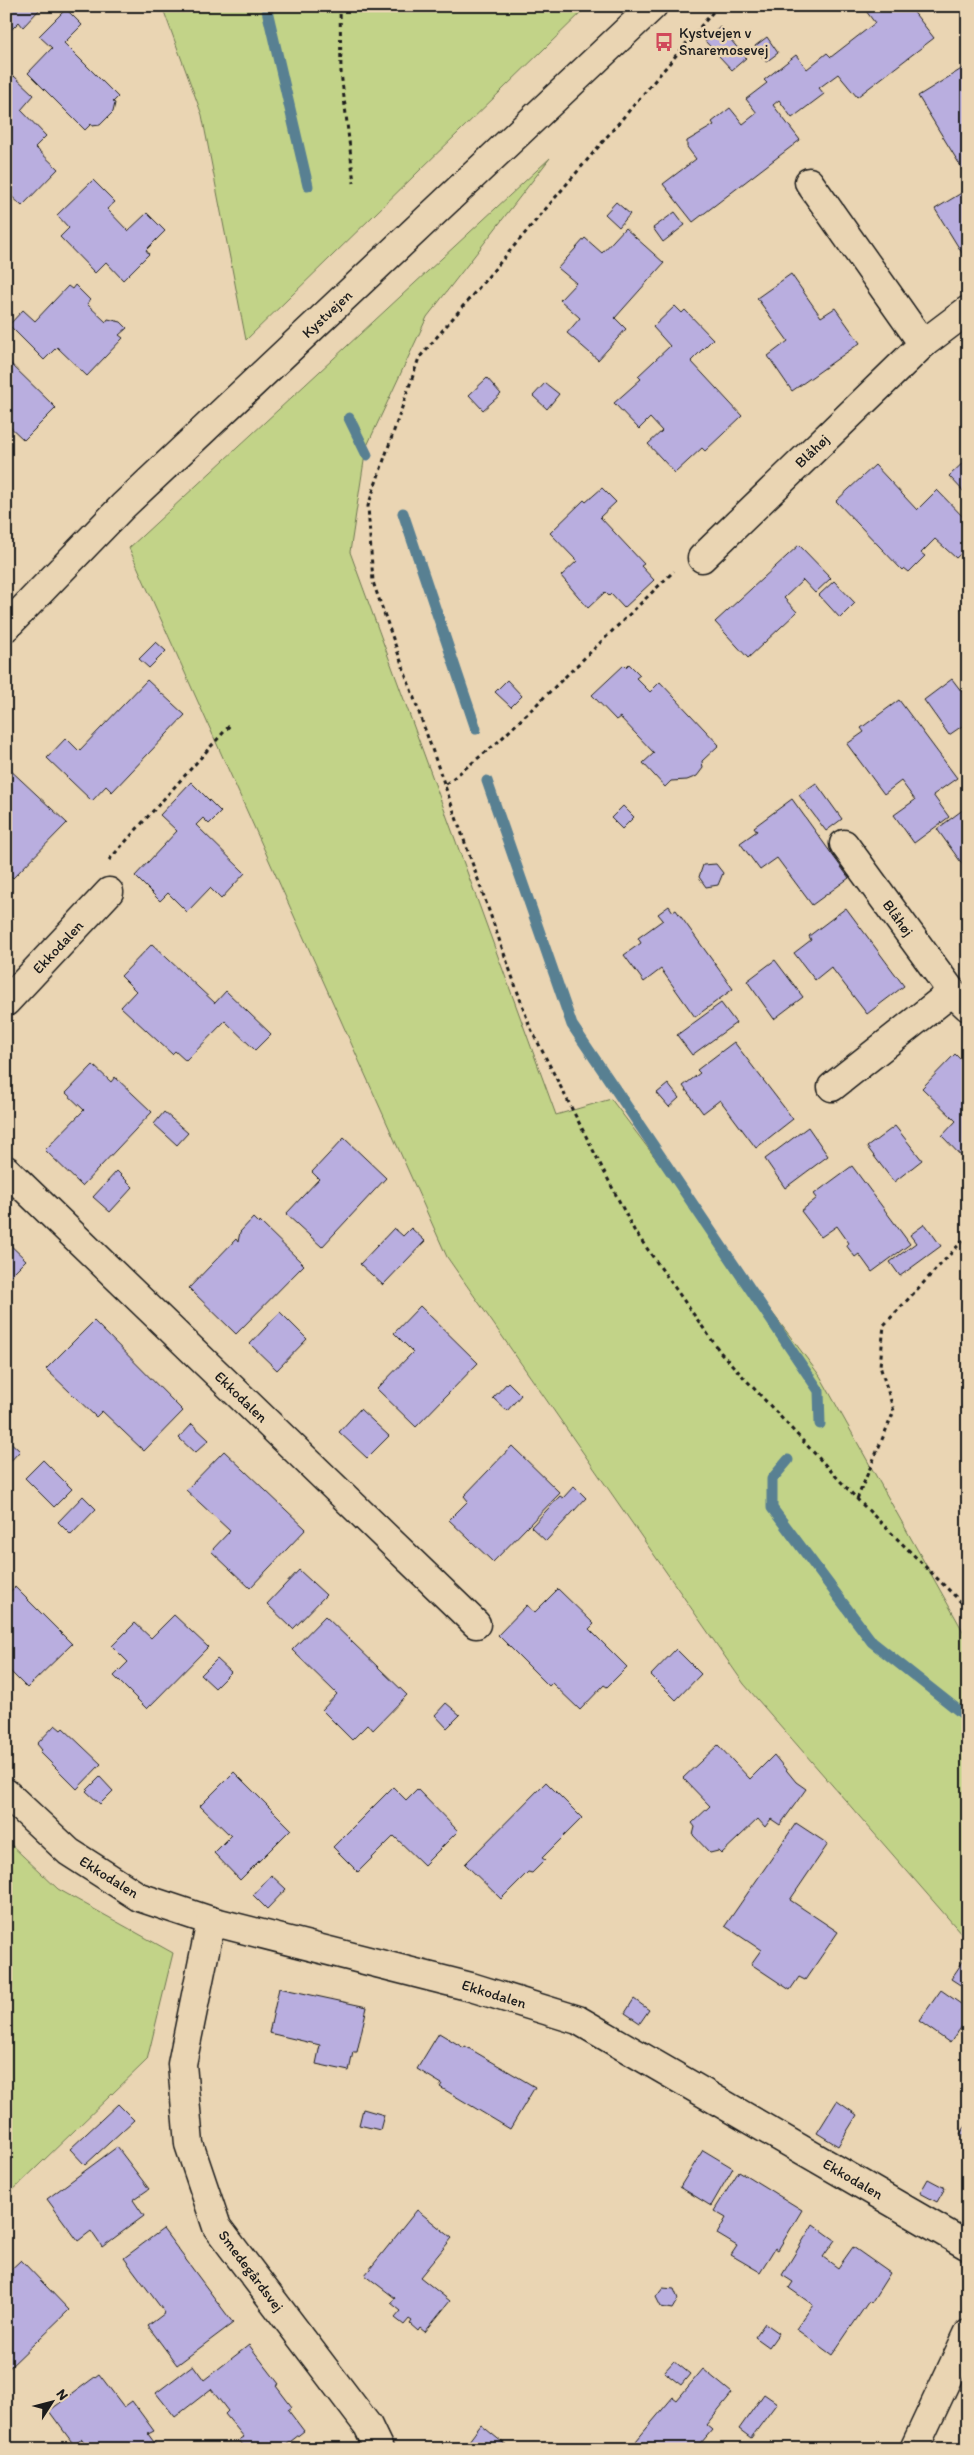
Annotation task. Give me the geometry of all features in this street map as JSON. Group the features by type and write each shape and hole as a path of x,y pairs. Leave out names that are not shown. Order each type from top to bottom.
{"street":[{"name":"Kystvejen","path":"6,627 123,506 653,6"},
{"path":"809,182 923,344"},
{"name":"Blåhøj","path":"702,558 923,344 968,310"},
{"name":"Blåhøj","path":"832,1087 960,1000 844,844"},
{"name":"Ekkodalen","path":"6,1002 109,892"},
{"name":"Ekkodalen","path":"6,1170 476,1624"},
{"name":"Ekkodalen","path":"6,1793 69,1852 139,1897 211,1921 471,1986 578,2020 968,2246"},
{"name":"Smedegårdsvej","path":"211,1921 182,2064 189,2144 218,2227 368,2426 379,2449"},
{"path":"914,2449 968,2334"}],"path":[{"path":"340,6 341,72 354,183"},
{"path":"718,6 419,358 368,506 373,582 446,784 530,1027 634,1230 721,1353 857,1499 968,1609"},
{"path":"446,784 498,742 689,556 702,558"},
{"path":"109,892 99,871 231,724"},
{"path":"857,1499 894,1411 880,1366 884,1325 968,1234"}],"green space":[{"path":"162,6 588,6 246,340 202,115"},
{"path":"550,158 427,317 366,448 350,552 556,1115 611,1099 820,1376 968,1640 968,1941 744,1684 447,1257 129,548"},
{"path":"6,1840 58,1889 173,1953 147,2060 6,2197"}],"building":[{"path":"6,6 36,6 39,10 23,27 19,22 12,29 6,24"},
{"path":"864,6 909,6 934,38 857,97 838,74 819,88 824,94 792,118 779,100 773,105 800,140 693,222 663,184 696,159 687,147 687,141 714,125 712,122 730,108 743,124 757,113 746,99 767,83 764,80 796,55 807,69 827,53 831,57 875,23"},
{"path":"66,9 82,25 64,43 118,97 113,102 115,103 113,112 100,125 92,126 91,124 85,130 28,73 52,48 39,36"},
{"path":"720,27 746,58 732,70 705,41"},
{"path":"767,37 778,53 766,62 755,46"},
{"path":"968,65 968,178 918,96"},
{"path":"14,76 34,95 21,110 46,136 35,147 58,169 22,206 6,191 6,84"},
{"path":"93,180 115,202 107,209 128,231 147,213 165,231 146,250 149,254 123,280 106,262 95,273 60,237 69,228 57,215"},
{"path":"968,189 968,260 967,261 935,209"},
{"path":"616,202 630,214 619,227 605,214"},
{"path":"675,212 685,225 663,242 653,228"},
{"path":"625,228 664,263 615,318 626,329 598,360 567,333 580,318 560,300 576,283 558,268 585,238 602,253"},
{"path":"791,274 821,317 835,308 860,343 792,391 768,356 788,341 757,298"},
{"path":"75,285 90,300 87,304 106,322 108,319 121,322 127,328 119,335 123,338 87,376 57,347 44,360 9,325 23,310 35,321 68,286 72,289"},
{"path":"675,306 682,313 685,310 713,339 691,361 742,416 705,451 702,448 675,473 648,444 662,431 650,418 639,429 614,403 641,379 638,376 670,346 653,327"},
{"path":"6,359 56,408 24,440 6,423"},
{"path":"487,378 501,394 483,410 469,395"},
{"path":"545,383 559,394 547,409 533,396"},
{"path":"968,458 968,492 966,494 949,476"},
{"path":"875,465 917,510 937,490 968,522 968,547 956,558 935,539 921,553 925,556 909,572 904,568 902,570 836,501"},
{"path":"602,488 616,502 600,517 644,564 641,566 654,580 624,608 611,594 609,596 605,592 588,608 561,576 577,561 550,533 584,500 586,502"},
{"path":"799,545 831,578 815,593 803,580 784,598 797,612 748,658 715,622"},
{"path":"834,581 855,603 840,618 819,595"},
{"path":"156,642 166,651 149,668 139,659"},
{"path":"629,664 640,675 636,678 650,692 660,682 719,745 702,761 703,768 697,776 687,780 671,781 665,787 643,763 654,753 620,717 616,720 592,695 624,665 626,667"},
{"path":"952,679 968,700 968,722 949,735 924,700"},
{"path":"147,680 185,715 112,792 106,786 92,801 47,758 66,738 79,751"},
{"path":"507,680 522,696 511,707 495,692"},
{"path":"899,700 957,778 933,795 949,817 914,843 894,815 915,800 901,781 884,794 847,744 864,732 861,728"},
{"path":"6,766 67,823 13,878 6,871"},
{"path":"191,782 221,812 209,824 203,818 196,825 245,873 221,899 210,888 187,912 168,893 160,901 135,876 177,831 160,815"},
{"path":"816,783 842,819 826,831 799,795"},
{"path":"792,799 849,878 812,905 777,858 760,870 740,843 757,831 754,827"},
{"path":"623,806 634,817 622,829 611,818"},
{"path":"968,806 968,872 937,829"},
{"path":"716,864 723,873 718,885 706,887 699,877 703,865"},
{"path":"669,906 673,912 676,910 733,989 695,1017 661,969 644,982 624,955 641,943 638,938 663,920 658,914"},
{"path":"846,908 904,986 867,1014 831,967 815,980 794,953 811,940 809,936"},
{"path":"152,944 215,1003 226,991 271,1034 255,1050 225,1021 186,1061 175,1051 172,1054 121,1007 136,991 121,976"},
{"path":"775,960 803,997 774,1019 747,981"},
{"path":"721,1003 736,1023 692,1055 677,1035"},
{"path":"734,1042 793,1119 756,1148 720,1100 703,1113 683,1086 700,1073 697,1070"},
{"path":"955,1054 968,1067 968,1157 965,1160 942,1136 956,1121 922,1088"},
{"path":"93,1065 111,1082 115,1077 152,1112 82,1186 45,1150 84,1110 66,1093"},
{"path":"668,1084 679,1098 669,1107 657,1093"},
{"path":"164,1112 188,1133 177,1145 154,1124"},
{"path":"895,1126 922,1160 894,1182 867,1147"},
{"path":"808,1127 828,1156 785,1188 765,1159"},
{"path":"344,1138 386,1178 322,1247 286,1214 319,1179 312,1172"},
{"path":"852,1166 910,1244 872,1272 859,1254 855,1257 846,1245 849,1243 837,1226 821,1237 801,1211 817,1198 814,1194"},
{"path":"117,1171 133,1187 110,1212 93,1197"},
{"path":"253,1218 259,1224 260,1222 304,1265 236,1334 189,1288 236,1239 238,1242 240,1232"},
{"path":"925,1224 941,1246 900,1276 890,1262 916,1243 910,1235"},
{"path":"394,1228 403,1236 411,1228 425,1241 383,1285 360,1264"},
{"path":"6,1241 26,1260 6,1280"},
{"path":"420,1306 478,1363 416,1427 377,1389 413,1352 394,1333"},
{"path":"280,1312 307,1339 277,1370 250,1344"},
{"path":"94,1321 183,1411 144,1451 102,1411 96,1417 46,1369"},
{"path":"508,1382 521,1395 507,1411 493,1398"},
{"path":"360,1409 389,1436 367,1458 339,1432"},
{"path":"192,1424 209,1440 195,1453 179,1438"},
{"path":"6,1438 20,1451 6,1466"},
{"path":"512,1446 560,1493 493,1562 449,1520 468,1501 464,1496"},
{"path":"224,1451 306,1529 250,1588 211,1551 230,1531 186,1490"},
{"path":"43,1460 72,1489 54,1507 25,1478"},
{"path":"574,1486 586,1498 546,1541 531,1527 560,1496 563,1498"},
{"path":"83,1496 96,1509 71,1535 58,1522"},
{"path":"299,1570 326,1595 293,1629 267,1604"},
{"path":"15,1587 72,1644 27,1688 6,1667 6,1595"},
{"path":"558,1589 594,1624 589,1629 627,1667 607,1687 604,1685 580,1710 552,1683 549,1686 498,1635 527,1605 534,1613"},
{"path":"174,1615 208,1647 147,1709 114,1676 128,1662 112,1646 135,1623 151,1638"},
{"path":"325,1616 407,1695 373,1730 368,1724 352,1740 322,1710 337,1694 292,1650"},
{"path":"676,1649 701,1674 676,1700 651,1675"},
{"path":"217,1659 231,1672 215,1688 201,1675"},
{"path":"446,1703 460,1715 447,1728 435,1715"},
{"path":"55,1725 61,1730 63,1728 101,1764 77,1789 40,1752 42,1750 37,1744"},
{"path":"718,1745 750,1779 774,1755 796,1782 806,1789 780,1825 771,1819 765,1827 758,1819 721,1854 718,1851 710,1853 693,1835 695,1827 692,1823 710,1806 683,1778"},
{"path":"234,1772 291,1829 240,1880 214,1853 231,1836 200,1806"},
{"path":"100,1777 113,1791 100,1804 86,1791"},
{"path":"546,1782 582,1818 542,1858 545,1860 532,1873 528,1872 501,1899 465,1864"},
{"path":"393,1787 406,1800 417,1789 458,1831 424,1865 394,1836 358,1872 333,1847"},
{"path":"796,1823 828,1844 790,1900 838,1932 805,1980 799,1977 790,1990 751,1964 761,1950 725,1926"},
{"path":"271,1875 286,1889 267,1909 253,1895"},
{"path":"964,1960 968,1962 968,1990 951,1979"},
{"path":"279,1988 367,2007 357,2052 353,2052 349,2071 316,2064 320,2045 269,2033"},
{"path":"941,1990 968,2009 968,2018 950,2043 919,2021"},
{"path":"634,1999 649,2010 640,2023 625,2013"},
{"path":"439,2033 535,2087 510,2129 440,2087 442,2084 417,2069"},
{"path":"837,2101 857,2115 838,2146 817,2133"},
{"path":"118,2104 134,2120 85,2165 70,2149"},
{"path":"363,2109 384,2115 380,2130 359,2125"},
{"path":"968,2123 968,2139 960,2134"},
{"path":"117,2147 149,2189 133,2200 144,2216 102,2247 91,2231 78,2241 47,2199"},
{"path":"703,2150 733,2168 711,2206 680,2187"},
{"path":"739,2171 802,2210 778,2250 775,2248 760,2272 731,2255 737,2246 717,2234 726,2218 714,2211"},
{"path":"928,2179 945,2188 937,2202 920,2193"},
{"path":"417,2210 452,2238 420,2277 450,2301 425,2332 420,2328 418,2331 410,2324 412,2321 409,2319 404,2325 395,2318 401,2311 391,2303 395,2298 365,2275"},
{"path":"813,2224 835,2240 823,2257 838,2268 853,2247 890,2273 871,2303 869,2301 832,2355 796,2329 813,2305 789,2288 793,2282 782,2275"},
{"path":"163,2229 233,2323 177,2365 148,2326 165,2313 124,2258"},
{"path":"21,2260 69,2310 6,2371 6,2274"},
{"path":"663,2288 674,2289 678,2299 672,2309 661,2307 656,2297"},
{"path":"765,2323 779,2333 769,2347 755,2337"},
{"path":"249,2345 279,2384 276,2386 292,2407 288,2410 304,2431 281,2449 246,2449 239,2440 244,2437 225,2414 228,2411 211,2389 175,2417 156,2393 193,2365 204,2380"},
{"path":"674,2361 690,2374 681,2385 664,2372"},
{"path":"703,2369 732,2393 706,2425 712,2430 696,2449 645,2449 636,2441 673,2397 677,2400"},
{"path":"99,2374 124,2407 132,2401 154,2431 148,2434 159,2449 90,2449 82,2439 74,2445 49,2411"},
{"path":"764,2394 777,2403 751,2438 739,2429"},
{"path":"481,2425 508,2447 507,2449 463,2449"},
{"path":"310,2444 314,2449 303,2449"}],"waterway":[{"path":"266,6 308,186"},
{"path":"349,418 367,455"},
{"path":"403,513 476,729"},
{"path":"487,781 572,1025 819,1391 820,1424"},
{"path":"788,1460 772,1479 772,1508 872,1642 968,1718"}],"place":[{"name":"Kystvejen v Snaremosevej","path":"664,42"}]}
